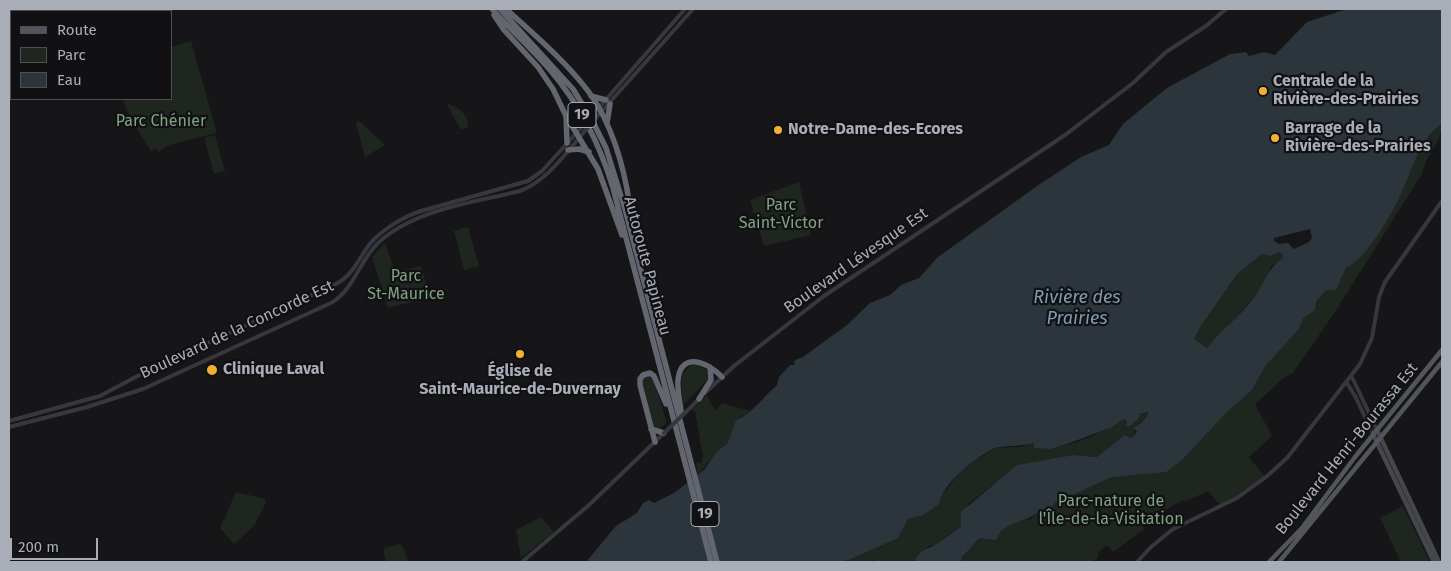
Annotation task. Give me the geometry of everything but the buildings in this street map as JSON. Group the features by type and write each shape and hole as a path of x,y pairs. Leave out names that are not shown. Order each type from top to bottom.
{"highway":[{"path":"491,9 504,30 544,74 566,116 581,132 600,175 616,224 631,245"},
{"name":"Autoroute Papineau","path":"491,9 554,74 582,114 604,161 631,245 682,428 710,562"},
{"name":"Autoroute Papineau","path":"500,9 559,71 592,120 614,171 672,417 717,562"},
{"path":"506,9 591,96 598,112 607,123"},
{"path":"591,96 608,102 607,123 630,204 631,245"},
{"path":"566,116 567,147 589,152"},
{"path":"682,428 678,383 680,373 693,362 702,362 722,378"},
{"path":"699,399 711,380 710,367"},
{"path":"655,442 640,385 640,379 643,375 650,373 654,376 672,417"},
{"path":"651,429 664,433"}],"main road":[{"name":"Boulevard Henri-Bourassa Est","path":"1269,562 1302,528 1373,434 1442,350"},
{"name":"Boulevard Henri-Bourassa Est","path":"1279,562 1442,362"},
{"path":"1377,430 1439,562"},
{"path":"1373,434 1434,562"}],"street":[{"name":"Boulevard de la Concorde Est","path":"608,102 685,9"},
{"name":"Boulevard de la Concorde Est","path":"9,421 100,396 148,371 334,286 350,274 373,240 421,210 527,182 542,171 567,147 693,9"},
{"name":"Boulevard Lévesque Est","path":"522,562 589,505 722,378 789,322 858,271 1065,135 1133,83 1166,52 1206,26 1226,9"},
{"name":"Boulevard de la Concorde Est","path":"9,427 87,407 142,389 331,303 344,293 375,246 401,227 422,216 529,187 546,175 567,147"},
{"path":"1137,562 1151,547 1173,529 1237,498 1266,477 1287,458 1352,377 1370,341 1385,282 1442,201"},
{"path":"1352,377 1377,430"},
{"path":"1346,383 1355,396 1373,434"}],"green space":[{"name":"Parc Chénier","path":"191,41 217,133 169,145 159,152 156,148 151,151 132,121 122,100 172,100 172,47"},
{"path":"447,104 455,107 465,115 468,128 460,129"},
{"path":"357,121 385,145 365,157 356,124"},
{"name":"Parc-nature de l'Île-de-la-Visitation","path":"1442,124 1439,137 1427,159 1423,172 1335,312 1293,373 1285,377 1255,404 1272,436 1249,457 1265,477 1235,499 1220,505 1208,491 1185,502 1183,500 1141,524 1145,529 1113,552 1107,545 1098,553 1098,558 1091,562 961,562 962,557 981,538 998,534 1011,523 1031,519 1038,511 1042,512 1055,503 1112,477 1171,468 1182,460 1237,401 1252,390 1266,365 1303,319 1315,310 1320,296 1326,290 1332,289 1341,279 1346,268 1370,244 1399,198 1423,145 1434,130"},
{"path":"215,135 225,171 214,174 204,138"},
{"name":"Parc Saint-Victor","path":"799,182 811,235 764,246 750,200"},
{"path":"468,227 479,266 464,270 454,231"},
{"name":"Parc St-Maurice","path":"385,243 395,272 421,266 430,297 388,308 372,257"},
{"path":"1280,252 1283,253 1283,258 1270,268 1268,278 1252,300 1207,348 1194,339 1237,274 1262,253 1270,256"},
{"path":"696,364 707,370 708,379 684,405 683,375 685,370"},
{"path":"645,376 653,379 667,423 659,429 653,426 642,382"},
{"path":"707,395 715,411 722,403 750,411 736,420 727,444 719,449 697,476 696,463 702,462 703,457 695,411 691,411"},
{"name":"Parc-nature de l'Île-de-la-Visitation","path":"1149,413 1135,428 1135,435 1131,438 1127,435 1097,457 1073,455 1027,464 993,485 968,504 961,525 936,545 929,546 918,555 914,562 839,562 898,538 908,519 931,509 963,468 995,448 1019,447 1034,443 1034,448 1044,449 1068,445 1093,436 1124,419 1127,421 1126,424 1139,414"},
{"path":"236,492 265,499 266,502 254,526 234,544 220,528"},
{"path":"1403,506 1430,562 1401,562 1380,518"},
{"path":"541,517 554,532 521,558 516,530"},
{"path":"400,544 403,546 408,562 386,562 383,551 386,547"}],"water":[{"name":"Rivière des Prairies","path":"1347,9 1442,9 1442,124 1434,130 1422,146 1402,192 1385,223 1362,255 1346,268 1336,290 1326,290 1317,301 1315,310 1303,319 1298,330 1266,365 1252,390 1227,412 1182,460 1166,472 1112,477 1055,503 1044,514 1038,512 1027,519 1009,526 1004,529 996,540 980,538 962,557 961,562 914,562 922,551 938,543 961,526 961,512 1017,465 1073,455 1097,457 1125,435 1131,438 1135,435 1137,431 1133,428 1142,422 1148,412 1139,414 1139,418 1130,426 1126,426 1127,421 1124,419 1110,428 1050,449 1034,448 1034,443 995,448 979,457 953,479 939,504 923,515 908,519 898,538 848,560 839,562 586,562 616,526 637,513 643,503 649,500 654,503 674,493 704,470 717,451 727,444 736,420 753,409 777,385 779,377 790,365 794,365 795,360 803,357 847,325 870,303 890,295 901,285 919,278 938,257 1040,184 1081,157 1109,145 1123,124 1167,88 1230,54 1246,52 1249,56 1264,52 1275,55 1307,22","holes":["1310,229 1312,238 1309,242 1294,249 1288,243 1279,244 1274,241 1274,238","1280,252 1283,254 1283,258 1270,272 1253,299 1207,348 1194,339 1237,274 1262,254 1270,256"]}],"waterway":[{"path":"875,562 881,559"}],"place":[{"name":"Centrale de la Rivière-des-Prairies","path":"1263,91"},
{"name":"Notre-Dame-des-Ecores","path":"778,130"},
{"name":"Barrage de la Rivière-des-Prairies","path":"1275,138"},
{"name":"Église de Saint-Maurice-de-Duvernay","path":"520,354"},
{"name":"Clinique Laval","path":"212,370"}]}
